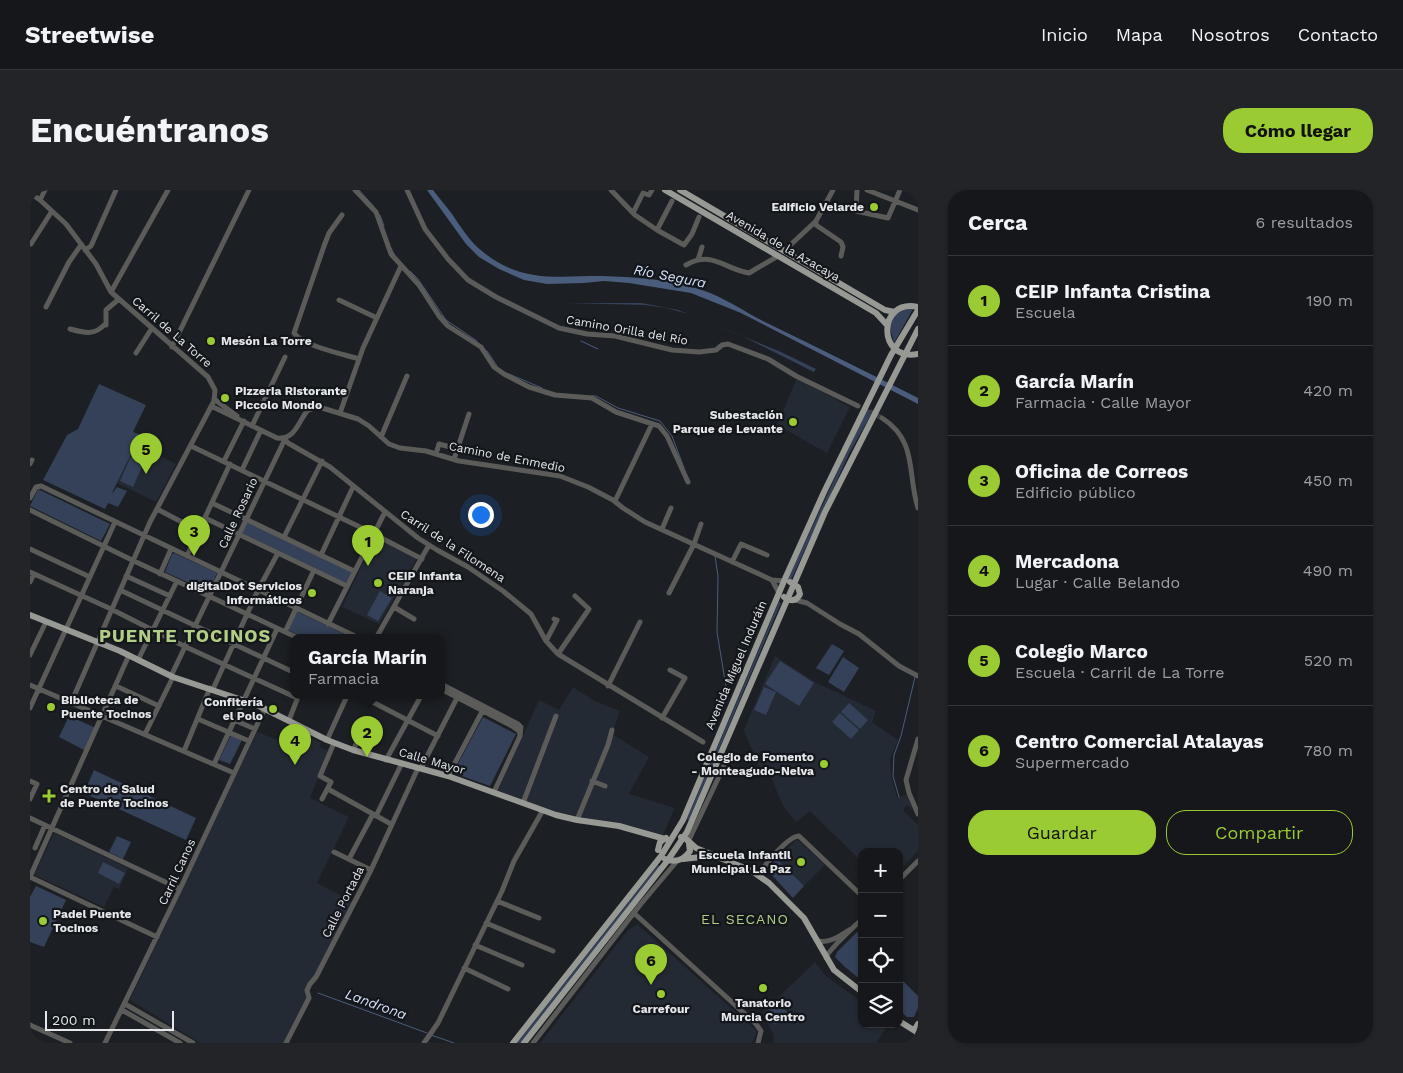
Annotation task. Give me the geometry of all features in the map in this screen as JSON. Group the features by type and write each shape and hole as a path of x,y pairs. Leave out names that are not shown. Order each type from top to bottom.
{"main road":[{"name":"Avenida de la Azacaya","path":"665,190 876,313 887,325"},
{"name":"Avenida de la Azacaya","path":"680,190 885,310 895,312"},
{"path":"918,308 905,306 895,312 887,325 888,339 895,348 905,354 918,354"},
{"name":"Avenida Miguel Induráin","path":"513,1043 674,836 689,807 784,581 824,492 891,355 918,308"},
{"name":"Avenida Miguel Induráin","path":"524,1043 668,860 687,841 708,785 786,599 836,487 918,329"},
{"path":"779,593 786,599 795,600 800,594 798,587 793,583 784,581"},
{"name":"Calle Mayor","path":"30,615 129,655 172,676 265,708 327,740 353,750 448,776 543,810 577,820 619,826 665,838"},
{"name":"Calle Mayor","path":"639,832 668,860"},
{"path":"659,853 659,844 665,838 674,836 713,856 734,863 758,875 800,913 837,974 858,989"},
{"path":"679,860 690,851 687,841"},
{"path":"668,860 713,856"},
{"path":"903,1024 917,1029"}],"street":[{"path":"40,200 45,190"},
{"path":"85,250 91,246 116,190"},
{"path":"111,292 168,190"},
{"path":"172,347 249,190"},
{"path":"355,190 376,212 391,254 420,285 439,316 448,326 481,347 494,366 504,374 529,387 555,395 592,398 616,412 659,426 667,436 688,482"},
{"name":"Camino Orilla del Río","path":"406,190 425,230 468,280 496,297 559,328 587,334 615,336 672,350 699,352 716,350 722,345 728,344 768,359 818,387 858,406"},
{"path":"611,190 632,212 657,230 684,245 692,234 699,217"},
{"path":"632,212 643,193 649,195 652,190"},
{"path":"784,251 816,221 833,190"},
{"path":"857,190 856,211 888,218 900,190"},
{"path":"868,190 918,210"},
{"name":"Carril de La Torre","path":"30,193 66,224 96,264 111,292 208,377 215,388 214,399"},
{"path":"657,230 672,201"},
{"path":"31,244 52,211"},
{"path":"342,215 326,239 294,333 298,338 310,343 359,359"},
{"path":"816,221 816,225 841,242 843,247 841,256"},
{"path":"46,307 69,262 81,245"},
{"path":"698,260 702,247"},
{"path":"686,265 698,260 712,259 736,271 749,274 778,256"},
{"path":"340,413 359,359 401,266"},
{"path":"70,329 90,334 98,331 106,324 106,310 119,298"},
{"path":"339,300 377,318"},
{"path":"136,353 152,328"},
{"path":"252,426 285,357"},
{"path":"381,437 407,376"},
{"path":"71,703 144,536 214,399 252,426 277,438 284,439"},
{"path":"211,406 244,421"},
{"name":"Camino de Enmedio","path":"284,439 295,431 306,412 311,408 319,407 363,422 389,444 400,448 454,459 560,476 588,487 615,501 645,522 772,580 784,581"},
{"path":"454,459 469,414"},
{"path":"882,418 892,425 909,452 918,508"},
{"path":"224,461 244,421"},
{"path":"615,501 652,424"},
{"path":"242,470 261,430"},
{"name":"Carril de la Filomena","path":"284,439 322,461 429,545 488,580 531,614 546,641 558,654 703,742"},
{"name":"Calle Rosario","path":"145,734 284,439"},
{"path":"436,454 439,444 457,449"},
{"path":"191,446 339,516 422,559"},
{"path":"284,537 322,461"},
{"path":"187,556 230,464"},
{"path":"30,496 36,487 41,486 350,634"},
{"path":"321,555 353,487"},
{"path":"212,503 354,571"},
{"path":"662,529 671,508"},
{"path":"157,509 199,531"},
{"path":"30,510 160,574 290,634"},
{"path":"328,624 385,512"},
{"path":"205,518 347,586"},
{"path":"30,708 115,522"},
{"path":"669,593 694,544 701,524"},
{"path":"732,562 741,544 767,555"},
{"path":"378,634 429,545"},
{"path":"30,548 90,577"},
{"path":"160,574 171,549"},
{"path":"184,751 258,590 278,553"},
{"path":"286,632 314,570"},
{"path":"30,582 32,573 111,609 186,647 290,694"},
{"path":"126,576 170,596"},
{"path":"772,580 779,593"},
{"path":"138,660 177,582"},
{"path":"120,590 290,671"},
{"path":"800,594 807,603"},
{"path":"558,654 589,608 575,596"},
{"path":"795,600 807,603 859,634 899,666 918,676"},
{"path":"394,608 414,619"},
{"path":"546,641 557,620 554,619"},
{"path":"30,656 32,648 46,622"},
{"path":"608,686 640,622"},
{"path":"214,764 277,629"},
{"path":"129,655 30,877 157,938"},
{"path":"662,718 686,678 670,670"},
{"path":"30,685 234,773"},
{"path":"116,686 159,706"},
{"path":"445,687 458,696"},
{"path":"445,691 521,727 520,736 494,792"},
{"name":"Calle Portada","path":"286,1043 309,998 307,990 371,870 391,824 458,696"},
{"path":"289,720 297,699"},
{"path":"327,740 345,699"},
{"path":"367,699 438,736"},
{"path":"386,760 420,699"},
{"name":"Carril Canos","path":"105,1043 157,938 265,708"},
{"path":"448,776 483,708"},
{"path":"523,803 556,716"},
{"path":"198,719 249,741"},
{"path":"234,720 255,730"},
{"path":"353,750 367,724"},
{"path":"577,820 608,746 612,730"},
{"path":"918,739 906,780 918,814"},
{"path":"322,799 331,782 320,776 334,743"},
{"path":"349,859 402,763"},
{"path":"687,841 724,766"},
{"path":"30,781 37,784 30,799"},
{"path":"592,781 604,786"},
{"path":"328,789 391,824"},
{"path":"424,1043 438,1023 497,901 514,861 543,810"},
{"path":"30,818 180,889"},
{"path":"42,852 33,847 45,825"},
{"path":"758,875 790,839 799,836 859,893"},
{"path":"334,852 371,870"},
{"path":"532,1043 679,860"},
{"path":"903,876 918,861"},
{"path":"497,901 539,918"},
{"path":"635,914 756,1024 761,1031 758,1043"},
{"path":"486,923 553,951"},
{"path":"816,939 821,942 827,941 856,925"},
{"path":"826,958 829,951 856,925"},
{"path":"475,945 522,965"},
{"path":"464,968 508,989"},
{"path":"125,1004 193,1043"},
{"path":"122,1010 180,1043"},
{"path":"30,1025 70,1043"}],"shaded area":[{"path":"427,190 433,190 478,248 497,262 511,269 539,276 626,277 652,279 690,286 719,297 761,320 918,398 918,404 741,313 691,293 604,281 547,284 524,280 499,269 479,257 466,244"},
{"path":"566,303 642,303 678,310 687,314 645,305"},
{"path":"904,309 913,309 894,343 889,324 895,315"},
{"path":"687,314 740,335 743,337"},
{"path":"743,337 781,352 816,369 814,372"},
{"path":"797,378 850,407 827,453 777,425"},
{"path":"99,384 146,405 133,432 139,434 136,444 111,495 117,487 127,491 118,507 108,503 105,509 43,480 67,435 78,429"},
{"path":"867,409 873,411 849,454 791,580 788,579"},
{"path":"136,444 176,464 156,502 117,483"},
{"path":"131,456 144,462 133,487 120,481"},
{"path":"38,489 110,524 101,541 30,506"},
{"path":"247,522 352,572 346,583 242,533"},
{"name":"CEIP Infanta Naranja","path":"375,538 416,560 379,624 342,607"},
{"path":"174,553 217,573 209,592 165,572"},
{"path":"380,591 392,598 378,621 367,615"},
{"path":"779,602 781,603 689,820 687,819"},
{"path":"296,611 345,634 296,634 288,630"},
{"path":"832,644 844,651 829,675 816,668"},
{"name":"Colegio de Fomento - Monteagudo-Nelva","path":"775,656 815,682 876,711 872,722 898,740 890,759 891,775 897,797 907,795 913,810 907,805 903,810 918,825 918,851 903,867 903,848 858,848 858,858 810,811 796,822 783,806 770,775 760,769 744,730"},
{"path":"843,657 859,668 844,692 828,682"},
{"path":"780,661 814,683 799,706 765,684"},
{"path":"573,687 595,701 620,711 612,734 649,757 629,794 675,808 663,835 632,826 577,820 497,793 539,700 559,710"},
{"path":"764,687 776,692 766,715 754,710"},
{"path":"849,703 868,720 860,729 841,712"},
{"path":"840,713 859,730 851,739 832,722"},
{"path":"69,716 96,728 86,751 59,737"},
{"path":"483,717 516,734 490,786 453,773"},
{"path":"257,732 299,748 305,735 321,743 320,747 329,751 310,798 349,817 317,883 355,903 283,1043 200,1043 130,1000"},
{"path":"231,735 242,740 230,764 219,760"},
{"path":"94,770 196,818 186,840 84,793"},
{"path":"54,833 128,868 119,889 114,887 104,907 34,875"},
{"path":"117,836 131,842 123,859 109,852"},
{"name":"Escuela Infantil Municipal La Paz","path":"796,840 825,865 804,886 777,859"},
{"path":"777,859 804,886 793,898 769,872 772,864"},
{"path":"103,862 125,873 119,884 98,873"},
{"path":"658,865 660,866 521,1043 517,1043"},
{"name":"Padel Puente Tocinos","path":"36,886 66,900 44,947 30,942 30,897"},
{"path":"637,924 756,1030 752,1043 540,1043 628,930"},
{"path":"857,932 858,978 835,957 837,952"},
{"path":"815,962 826,976 858,999 858,1028 886,1028 876,1043 774,1043 773,1034 762,1013"},
{"path":"903,981 918,996 918,1008 914,1017 907,1017 903,1014"},
{"path":"777,1002 788,1013 776,1025 765,1014"}],"waterway":[{"path":"359,190 375,208"},
{"path":"380,215 384,226"},
{"path":"391,248 395,256"},
{"path":"410,271 418,279 446,320 477,341"},
{"path":"581,341 598,349"},
{"path":"487,351 497,366"},
{"path":"509,374 542,388"},
{"path":"592,396 596,396 618,408 660,421 672,436 684,468"},
{"path":"715,556 718,576 717,632 728,699"},
{"path":"899,797 893,776 894,755 901,736 915,677"},
{"name":"Landrona","path":"318,993 427,1033"},
{"name":"Landrona","path":"431,1035 454,1043"}],"tunnel":[{"path":"863,408 882,418"}],"place":[{"name":"Edificio Velarde","path":"874,207"},
{"name":"Mesón La Torre","path":"211,341"},
{"name":"Pizzeria Ristorante Piccolo Mondo","path":"225,398"},
{"name":"Subestación Parque de Levante","path":"793,422"},
{"name":"Colegio Marco","path":"146,474"},
{"name":"Oficina de Correos","path":"194,556"},
{"name":"CEIP Infanta Cristina","path":"368,566"},
{"name":"CEIP Infanta Naranja","path":"378,583"},
{"name":"digitalDot Servicios Informáticos","path":"312,593"},
{"name":"Biblioteca de Puente Tocinos","path":"51,707"},
{"name":"Confitería el Polo","path":"273,709"},
{"name":"García Marín","path":"367,757"},
{"name":"Colegio de Fomento - Monteagudo-Nelva","path":"824,764"},
{"name":"Mercadona","path":"295,765"},
{"name":"Centro de Salud de Puente Tocinos","path":"49,796"},
{"name":"Escuela Infantil Municipal La Paz","path":"801,862"},
{"name":"Padel Puente Tocinos","path":"43,921"},
{"name":"Centro Comercial Atalayas","path":"651,985"},
{"name":"Tanatorio Murcia Centro","path":"763,988"},
{"name":"Carrefour","path":"661,994"}],"district":[{"name":"PUENTE TOCINOS","path":"185,635"},
{"name":"EL SECANO","path":"745,919"}],"water label":[{"name":"Río Segura","path":"670,276"}]}
